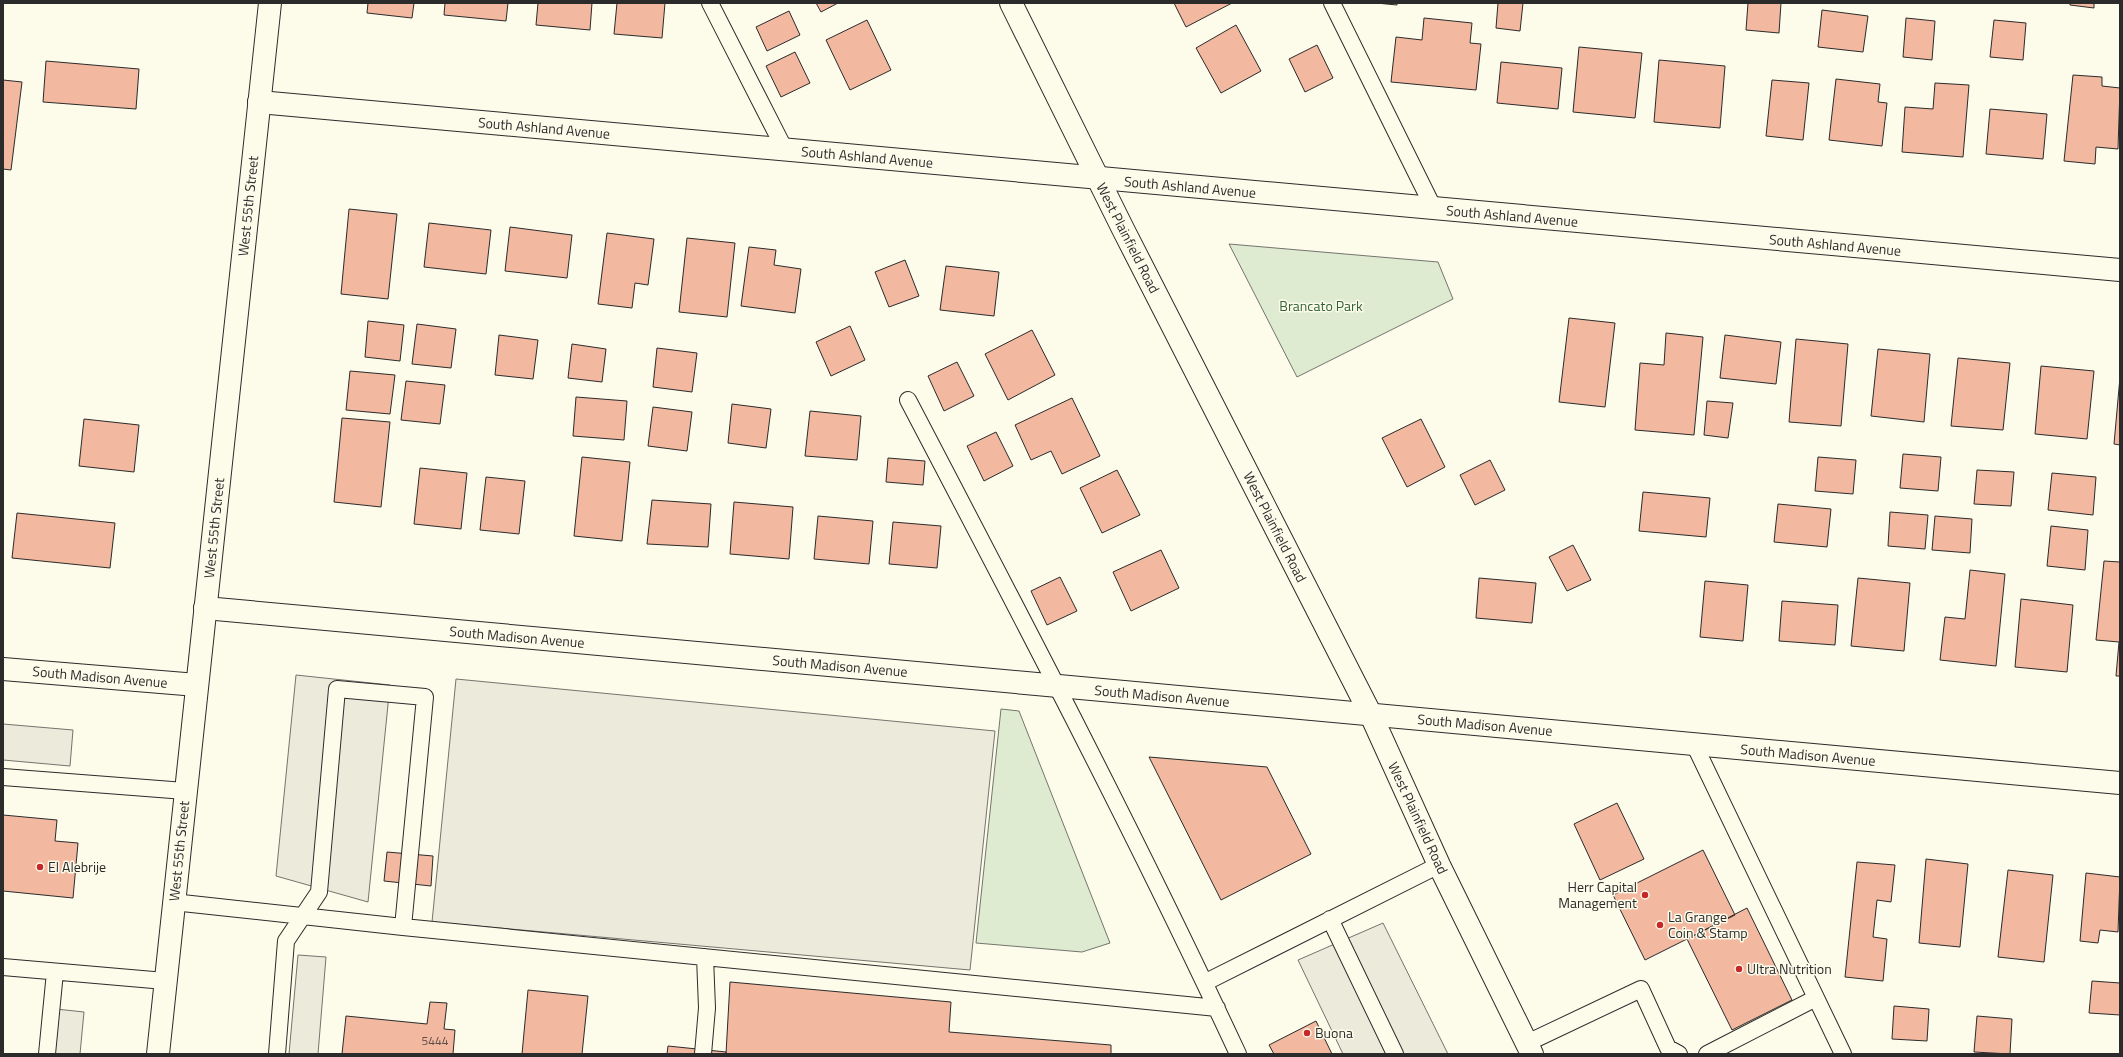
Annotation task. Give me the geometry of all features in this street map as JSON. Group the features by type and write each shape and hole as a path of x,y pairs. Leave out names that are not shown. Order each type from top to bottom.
{"street":[{"name":"West 55th Street","path":"158,1054 270,3"},
{"name":"West Plainfield Road","path":"1011,3 1098,178 1371,715 1439,865 1530,1049"},
{"name":"South Ashland Avenue","path":"260,102 2120,270"},
{"name":"South Madison Avenue","path":"205,608 2120,783"},
{"name":"South Madison Avenue","path":"3,669 197,685"}],"lane":[{"path":"710,3 785,150"},
{"path":"1332,3 1434,209"},
{"path":"908,400 1057,686 1206,982 1238,1054"},
{"path":"277,1054 286,941 319,892 337,689 425,697 403,927"},
{"path":"1694,744 1843,1054"},
{"path":"3,777 185,792"},
{"path":"1206,982 1439,865"},
{"path":"173,902 304,915 403,927 1217,1008"},
{"path":"1330,919 1395,1054"},
{"path":"703,1054 707,1008 705,956"},
{"path":"3,967 165,981"},
{"path":"47,1054 55,972"},
{"path":"1530,1049 1641,989 1668,1052"},
{"path":"1707,1054 1816,998"}],"green space":[{"name":"Brancato Park","path":"1229,244 1438,262 1453,299 1297,377"},
{"path":"1001,709 1019,711 1110,943 1082,952 976,943"}],"shaded area":[{"path":"296,675 390,685 368,902 276,876"},
{"path":"456,679 995,731 970,970 432,922"},
{"path":"3,724 73,730 70,766 3,760"},
{"path":"1383,923 1448,1054 1343,1054 1298,960"},
{"path":"298,955 326,957 318,1054 289,1054"},
{"path":"56,1009 84,1012 80,1054 52,1054"}],"building":[{"path":"368,3 414,3 412,18 367,13"},
{"path":"445,3 508,3 506,21 444,15"},
{"path":"538,3 592,3 590,30 536,25"},
{"path":"617,3 665,3 662,38 614,34"},
{"path":"816,3 838,3 821,12"},
{"path":"1174,3 1232,3 1186,27"},
{"path":"1376,3 1397,3 1397,5"},
{"path":"1498,3 1523,3 1520,31 1496,28"},
{"path":"1748,3 1781,3 1779,33 1746,30"},
{"path":"2070,3 2094,3 2094,8 2070,5"},
{"path":"1822,10 1868,16 1863,52 1818,47"},
{"path":"789,11 800,35 767,51 756,27"},
{"path":"1424,18 1472,23 1470,43 1481,44 1476,90 1391,82 1396,37 1422,40"},
{"path":"1906,18 1935,21 1932,60 1903,57"},
{"path":"867,20 891,70 850,90 826,40"},
{"path":"1994,20 2026,23 2023,60 1990,57"},
{"path":"1236,25 1261,71 1221,93 1196,48"},
{"path":"1317,45 1333,78 1305,92 1289,59"},
{"path":"1579,47 1642,53 1635,118 1573,112"},
{"path":"795,52 810,83 781,97 766,66"},
{"path":"1659,60 1725,66 1720,128 1654,122"},
{"path":"46,61 139,69 136,109 43,102"},
{"path":"1501,62 1562,68 1558,109 1497,103"},
{"path":"2073,75 2102,77 2102,86 2120,88 2118,149 2096,147 2095,164 2064,161"},
{"path":"1836,79 1880,84 1878,102 1887,103 1882,146 1829,140"},
{"path":"3,80 22,82 11,170 3,169"},
{"path":"1772,80 1809,83 1803,140 1766,136"},
{"path":"1935,83 1969,85 1963,157 1902,152 1905,107 1933,109"},
{"path":"1990,109 2047,114 2043,159 1986,154"},
{"path":"349,209 397,214 388,299 341,294"},
{"path":"429,223 491,230 486,274 424,267"},
{"path":"510,227 572,235 567,278 505,271"},
{"path":"607,233 654,239 648,285 635,283 632,308 598,304"},
{"path":"687,238 735,243 727,317 679,312"},
{"path":"749,247 776,250 774,265 801,269 795,313 741,306"},
{"path":"905,260 919,296 889,307 875,272"},
{"path":"946,266 999,272 994,316 940,310"},
{"path":"1569,318 1615,323 1605,407 1559,402"},
{"path":"368,321 404,325 400,361 365,357"},
{"path":"417,324 456,329 451,368 412,364"},
{"path":"850,326 865,360 831,376 816,342"},
{"path":"1032,330 1055,375 1008,400 985,354"},
{"path":"1666,333 1703,337 1694,435 1635,430 1640,363 1664,365"},
{"path":"499,335 538,340 533,379 495,375"},
{"path":"1725,335 1781,342 1776,384 1720,378"},
{"path":"1796,339 1848,344 1841,426 1789,422"},
{"path":"572,344 606,349 602,382 568,378"},
{"path":"657,348 697,353 692,392 653,387"},
{"path":"1878,349 1930,354 1924,422 1871,416"},
{"path":"1958,358 2010,363 2003,430 1951,426"},
{"path":"957,362 974,396 944,411 928,376"},
{"path":"2041,366 2094,371 2087,439 2035,434"},
{"path":"350,371 395,375 390,414 346,410"},
{"path":"2120,377 2120,445 2114,444"},
{"path":"406,381 445,385 440,424 401,420"},
{"path":"576,397 627,401 624,440 573,436"},
{"path":"1072,398 1100,456 1062,474 1051,451 1031,460 1015,425"},
{"path":"1707,401 1733,403 1728,438 1704,435"},
{"path":"732,404 771,409 766,448 728,443"},
{"path":"653,407 692,412 687,451 648,446"},
{"path":"810,411 861,416 857,460 805,456"},
{"path":"342,418 390,422 381,507 334,502"},
{"path":"84,419 139,425 134,472 79,466"},
{"path":"1421,419 1445,467 1407,487 1382,438"},
{"path":"996,432 1013,466 984,481 967,446"},
{"path":"1903,454 1941,457 1938,491 1900,488"},
{"path":"582,457 630,462 622,541 574,536"},
{"path":"1818,457 1856,460 1853,494 1815,491"},
{"path":"888,458 925,461 923,485 886,482"},
{"path":"1490,460 1505,490 1475,505 1460,475"},
{"path":"420,468 467,473 461,529 414,524"},
{"path":"1117,470 1140,515 1102,533 1080,488"},
{"path":"1977,470 2014,472 2011,506 1974,504"},
{"path":"2052,473 2096,477 2093,515 2048,510"},
{"path":"486,477 525,481 519,534 480,530"},
{"path":"1643,492 1710,498 1706,537 1639,531"},
{"path":"652,500 711,504 708,547 647,544"},
{"path":"734,502 793,507 789,559 730,554"},
{"path":"1778,504 1831,509 1827,547 1774,542"},
{"path":"1890,512 1928,515 1925,549 1888,546"},
{"path":"17,513 115,523 110,568 12,558"},
{"path":"818,516 873,521 869,564 814,559"},
{"path":"1935,516 1972,519 1970,553 1932,550"},
{"path":"893,522 941,526 937,568 889,564"},
{"path":"2051,526 2088,530 2085,570 2047,566"},
{"path":"1573,545 1591,580 1567,591 1549,557"},
{"path":"1161,550 1179,588 1131,611 1113,572"},
{"path":"2104,561 2120,562 2120,676 2116,676 2119,642 2096,640"},
{"path":"1970,570 2005,574 1996,666 1940,660 1945,617 1965,619"},
{"path":"1060,577 1077,611 1047,625 1031,591"},
{"path":"1479,578 1536,583 1532,623 1476,618"},
{"path":"1858,578 1910,583 1904,651 1851,646"},
{"path":"1705,581 1748,585 1743,641 1700,637"},
{"path":"2021,599 2073,605 2067,672 2015,667"},
{"path":"1782,601 1838,605 1835,645 1779,641"},
{"path":"1149,757 1267,767 1311,854 1221,900"},
{"path":"1617,803 1644,859 1600,880 1574,824"},
{"name":"El Alebrije","path":"3,815 57,820 55,841 78,843 73,898 3,891"},
{"path":"1703,850 1735,915 1645,960 1613,895"},
{"path":"387,852 433,856 431,886 384,881"},
{"path":"1926,859 1968,864 1960,947 1919,943"},
{"path":"1857,862 1895,865 1891,902 1877,900 1873,937 1887,939 1883,981 1845,977"},
{"path":"2008,870 2053,875 2044,962 1998,957"},
{"path":"2086,873 2120,877 2118,932 2100,930 2098,943 2080,941"},
{"name":"Ultra Nutrition","path":"1747,908 1792,1000 1732,1030 1687,939"},
{"path":"2092,981 2120,983 2120,1015 2089,1013"},
{"path":"730,982 951,1002 949,1032 1111,1045 1111,1054 726,1054"},
{"path":"528,990 588,996 582,1054 522,1054"},
{"path":"430,1002 447,1003 444,1029 455,1030 453,1054 342,1054 346,1016 427,1024"},
{"path":"1894,1006 1929,1009 1927,1041 1892,1039"},
{"path":"1977,1016 2012,1019 2010,1054 1974,1052"},
{"name":"Buona","path":"1316,1021 1332,1054 1274,1054 1269,1045"},
{"path":"668,1046 726,1052 726,1054 667,1054"}],"place":[{"name":"El Alebrije","path":"40,867"},
{"name":"Herr Capital Management","path":"1645,895"},
{"name":"La Grange Coin & Stamp","path":"1660,925"},
{"name":"Ultra Nutrition","path":"1739,969"},
{"name":"Buona","path":"1307,1033"}]}
